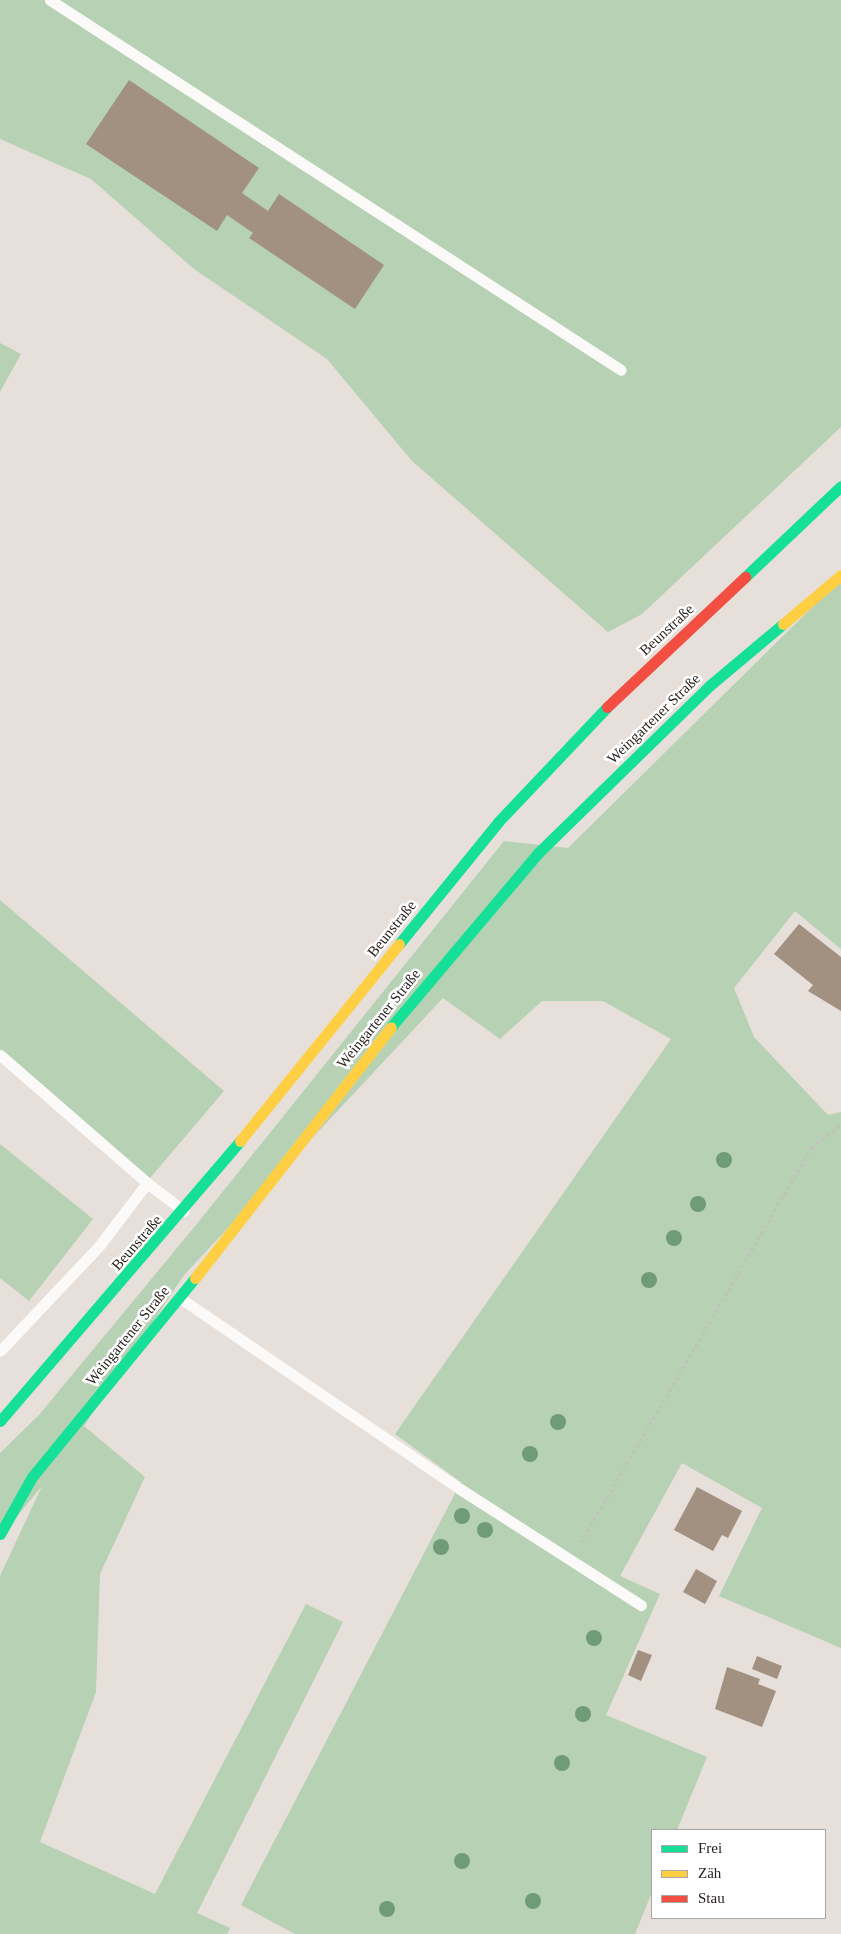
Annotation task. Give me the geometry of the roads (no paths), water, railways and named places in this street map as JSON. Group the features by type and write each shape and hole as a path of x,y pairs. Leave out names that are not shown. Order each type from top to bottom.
{"street":[{"name":"Beunstraße","path":"0,1421 184,1212 498,822 612,702 841,486"},
{"name":"Weingartener Straße","path":"0,1534 32,1477 180,1298 405,1009 538,854 709,686 841,575"}],"lane":[{"path":"50,0 621,370"},
{"path":"0,1055 147,1183 184,1212"},
{"path":"0,1351 99,1246 147,1183"},
{"path":"180,1298 641,1606"}]}
